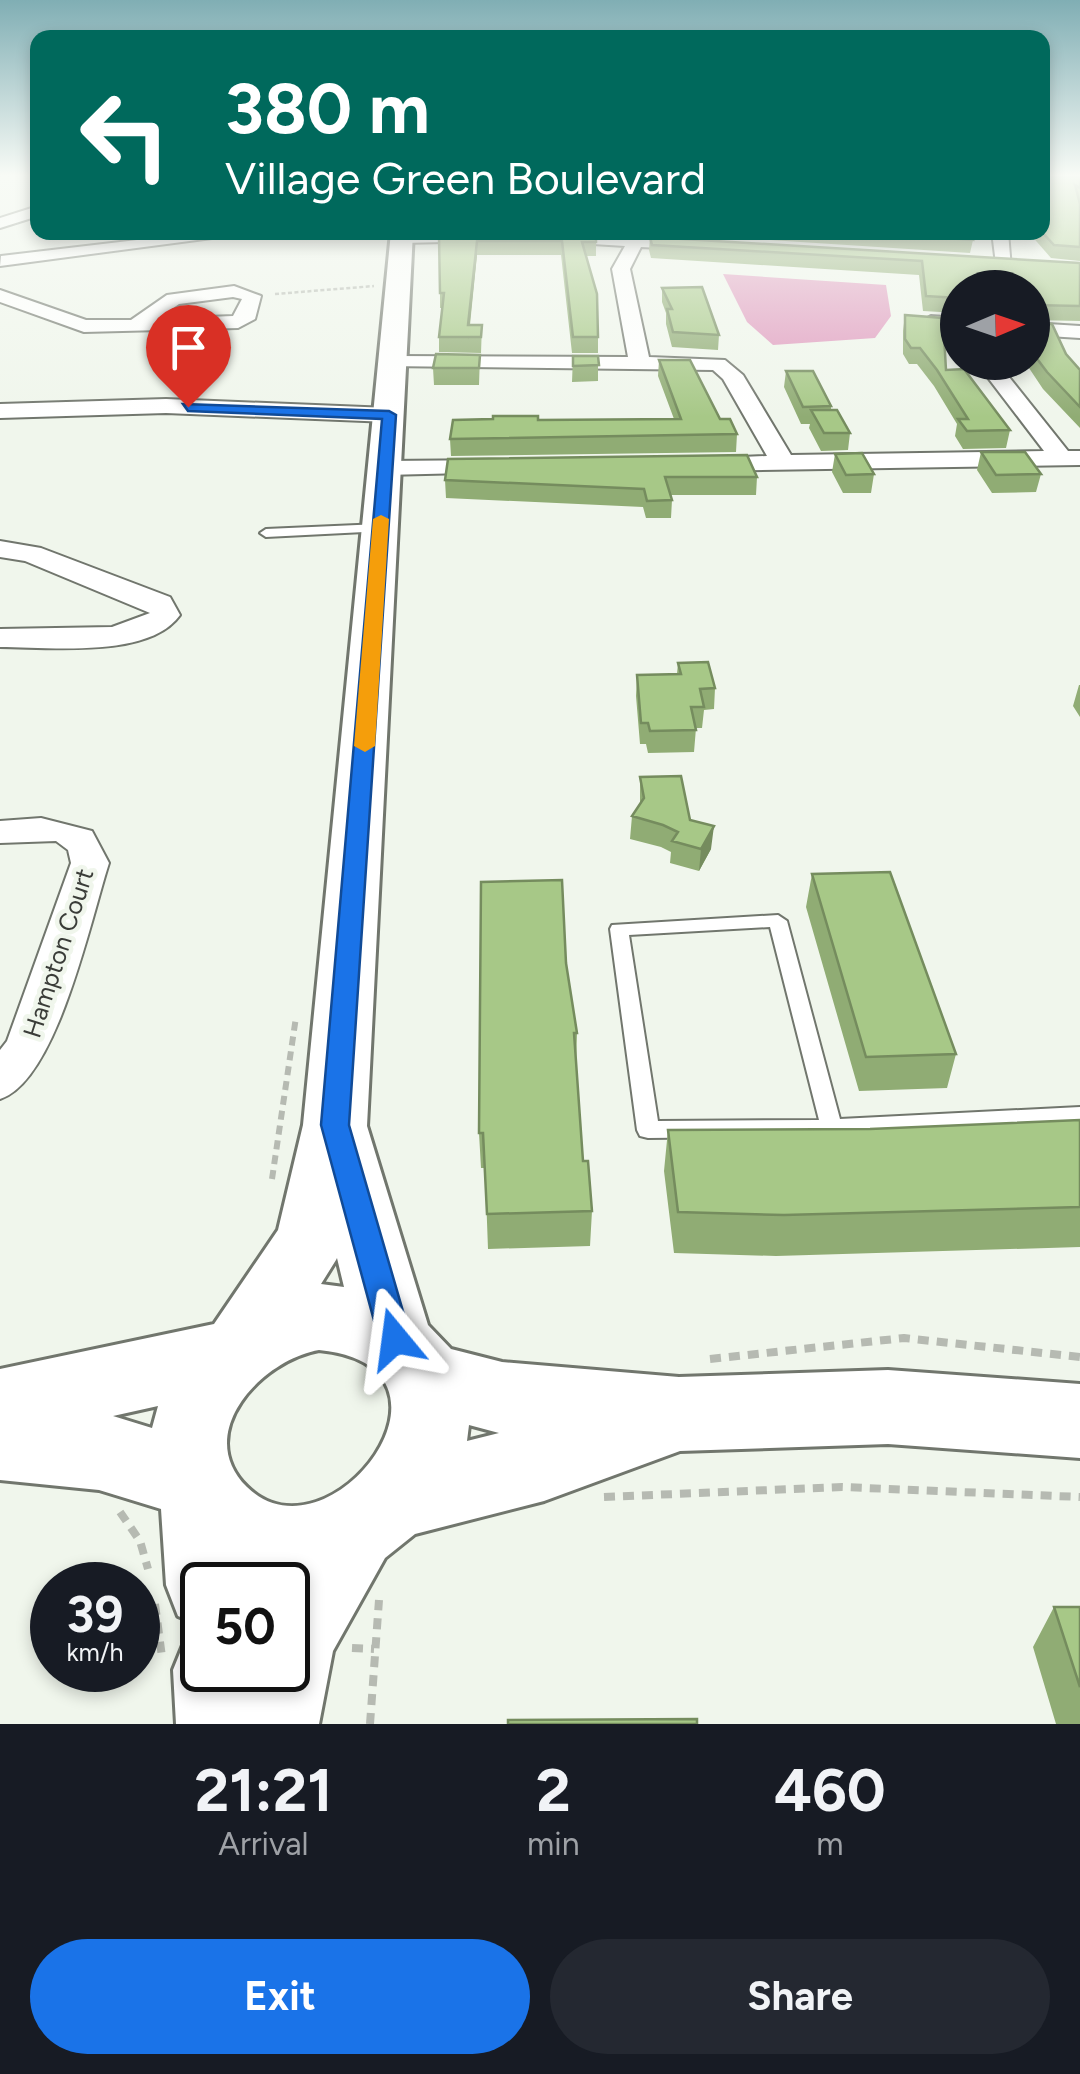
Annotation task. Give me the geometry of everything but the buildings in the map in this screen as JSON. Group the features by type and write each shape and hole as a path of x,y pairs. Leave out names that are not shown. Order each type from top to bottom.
{"main road":[{"path":"206,1562 188,1448 192,1413 207,1382 237,1348 311,1240 335,1125 393,362 395,256"},
{"path":"310,1617 378,1538 419,1468 430,1437 432,1406 409,1358 335,1125"},
{"path":"0,1406 237,1348 274,1326 306,1318 338,1317 369,1324 409,1358 502,1398 692,1387 1080,1421"},
{"path":"0,1442 100,1450 197,1488 228,1526 265,1543 309,1546 378,1538 544,1462 692,1387"},
{"path":"205,1692 223,1724"},
{"path":"272,1724 279,1692"}],"street":[{"path":"0,287 7,274 0,261 37,256"},
{"path":"627,256 621,269 639,361"},
{"path":"986,263 1015,265 1011,256"},
{"path":"0,296 84,326 135,326 233,324 245,320 252,296 234,291 174,300 135,326"},
{"path":"931,322 940,323"},
{"path":"1050,330 1080,332"},
{"path":"393,362 700,361 724,367 783,463"},
{"path":"1002,380 1071,458"},
{"path":"0,411 149,406 387,436 528,466"},
{"path":"0,420 131,415 387,436"},
{"path":"685,464 1071,458"},
{"path":"0,549 31,554 160,603 165,615 154,626 126,634 0,638"},
{"name":"Hampton Court","path":"0,832 64,831 80,838 89,850 90,863 28,1047 0,1082"}],"lane":[{"path":"266,533 380,528"},
{"path":"832,1128 778,922 619,929 648,1130 832,1128 1080,1115"}],"path":[{"path":"264,294 376,286"},
{"path":"692,1387 904,1338 1080,1357"},
{"path":"583,1498 755,1485 975,1489 1080,1497"},
{"path":"117,1508 140,1541 153,1585 180,1643"},
{"path":"370,1724 378,1538"}],"shaded area":[{"path":"723,274 886,285 891,316 875,338 773,345 747,322"}],"slow traffic":[{"path":"365,746 381,519"}],"route":[{"path":"188,407 389,415 335,1125 395,1339"}]}
